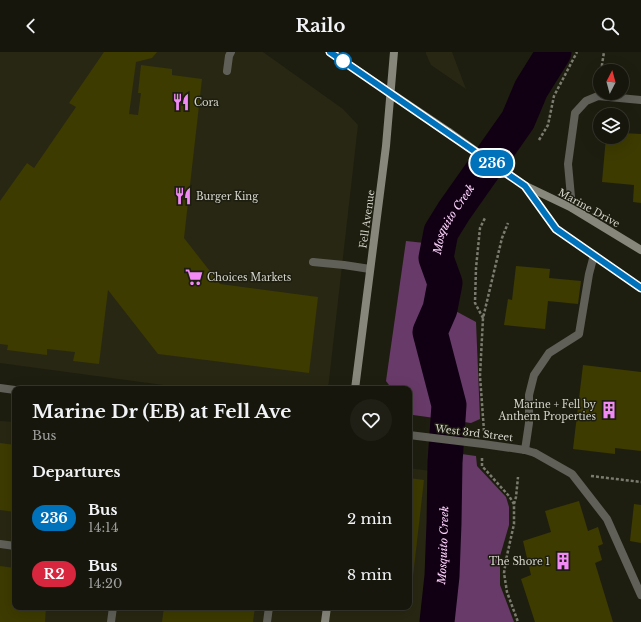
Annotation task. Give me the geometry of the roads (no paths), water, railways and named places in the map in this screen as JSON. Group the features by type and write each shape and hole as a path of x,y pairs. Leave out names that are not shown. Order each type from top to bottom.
{"main road":[{"name":"Marine Drive","path":"330,52 525,186 572,208 641,250"},
{"name":"Fell Avenue","path":"355,386 386,146 394,52"},
{"name":"Marine Drive","path":"525,186 556,229 641,288"},
{"path":"326,622 327,610"}],"street":[{"path":"227,71 230,52"},
{"path":"572,208 568,164 575,113 586,101 598,96 641,100"},
{"path":"525,450 529,423 529,395 534,375 549,353 579,334 589,274 594,255"},
{"path":"313,262 370,269"},
{"path":"0,388 12,390"},
{"name":"West 3rd Street","path":"412,436 525,450 572,474 607,519 641,595"},
{"path":"0,544 12,546"},
{"path":"111,622 113,610"},
{"path":"267,622 269,610"}],"waterway":[{"name":"Mosquito Creek","path":"437,622 442,576 445,462 449,405 430,332 440,309 445,283 436,258 441,232 518,120 531,89 554,52"}],"place":[{"name":"Cora","path":"181,102"},
{"name":"Burger King","path":"183,196"},
{"name":"Choices Markets","path":"194,277"},
{"name":"Marine + Fell by Anthem Properties","path":"609,410"},
{"name":"The Shore 1","path":"563,561"}]}
